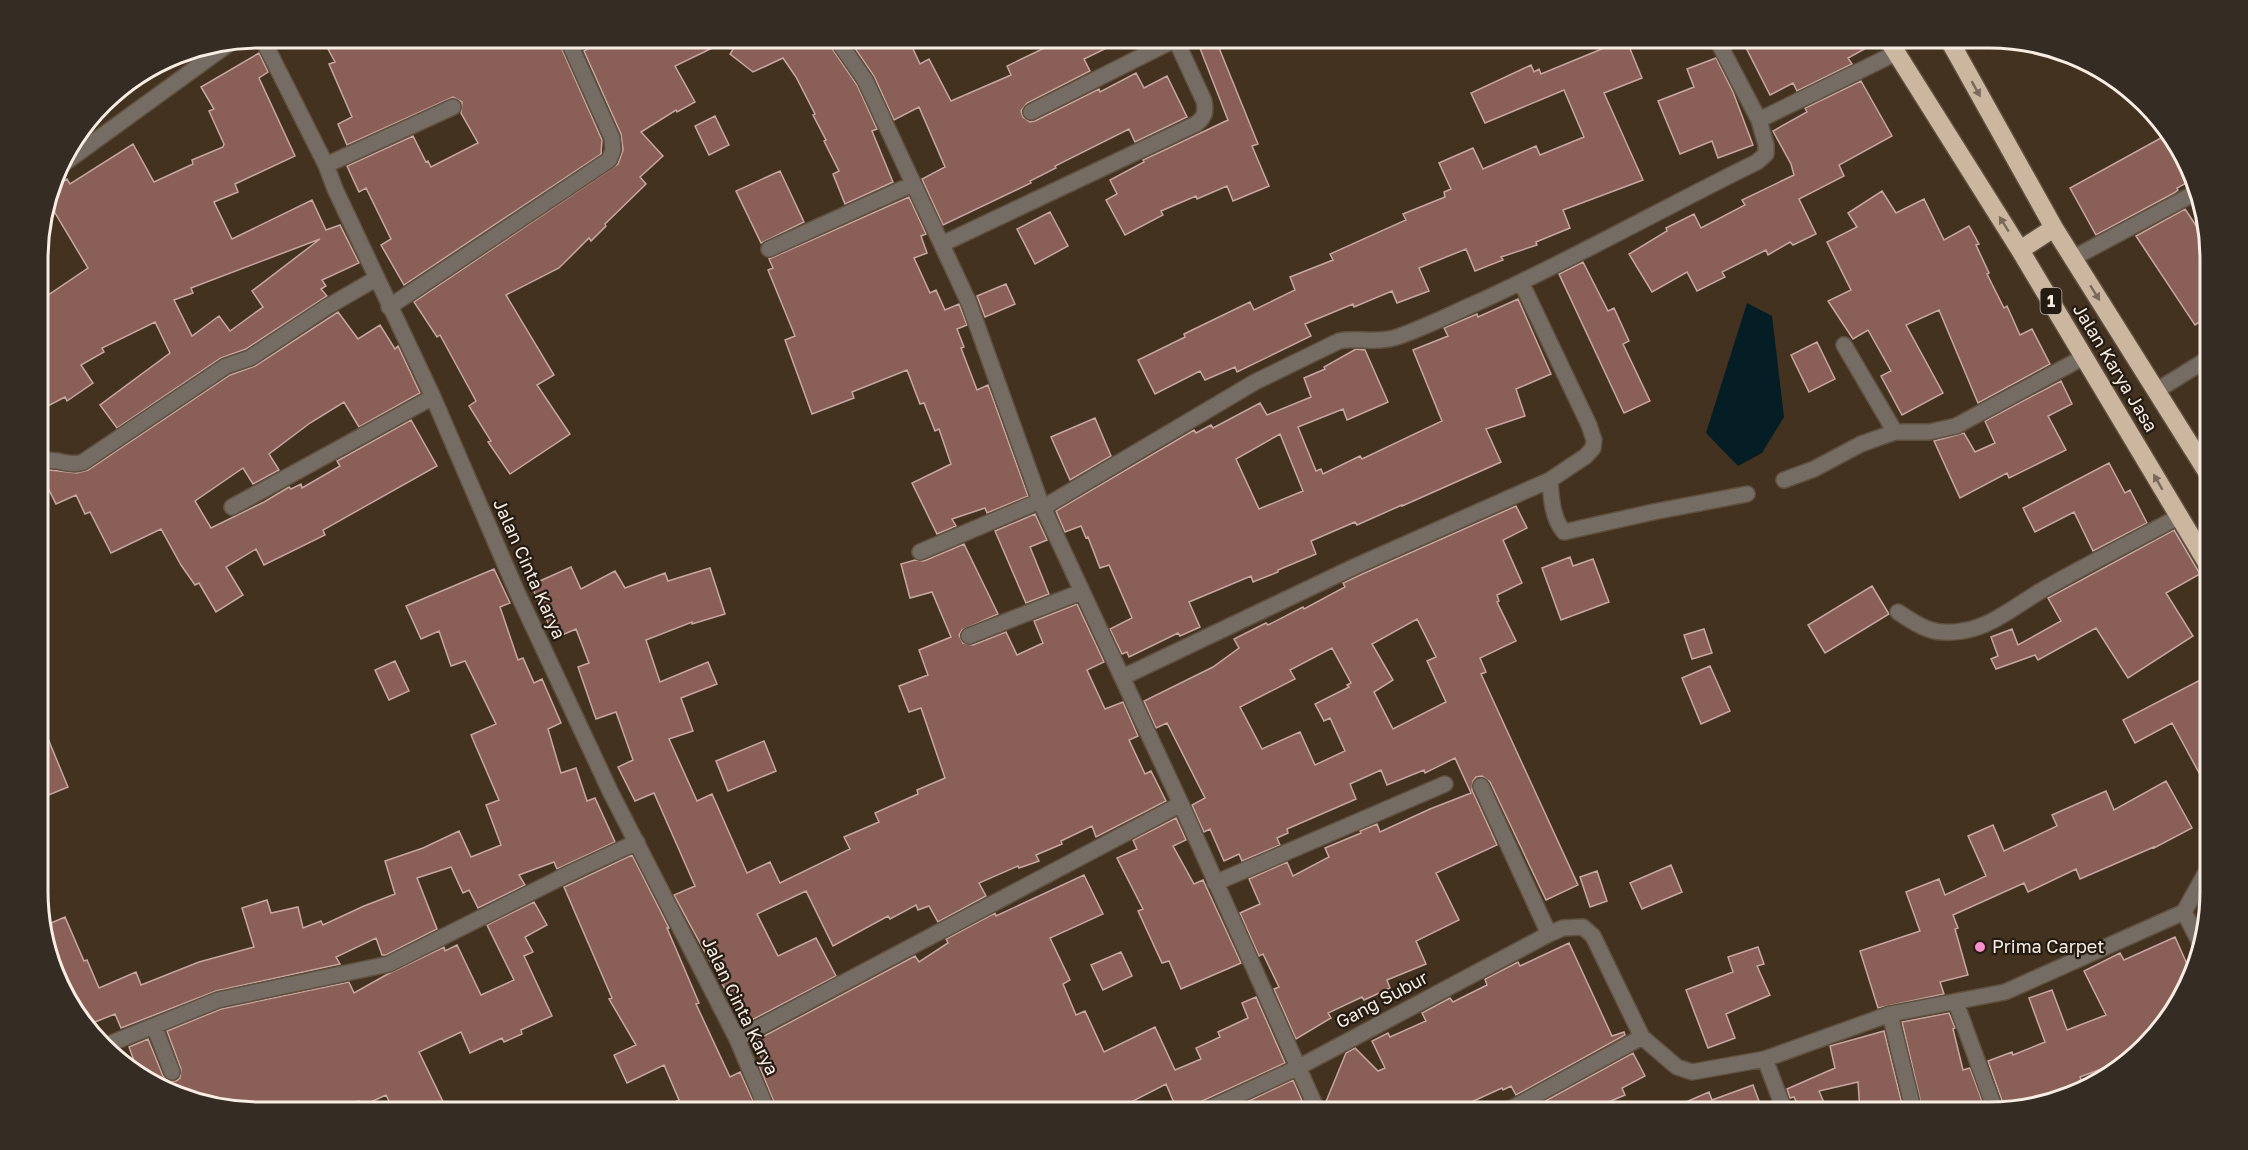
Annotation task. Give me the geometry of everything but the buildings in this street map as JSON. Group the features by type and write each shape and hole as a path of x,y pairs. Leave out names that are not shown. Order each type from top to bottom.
{"highway":[{"name":"Jalan Karya Jasa","path":"1894,48 2020,250 2200,552"},
{"name":"Jalan Karya Jasa","path":"1954,48 2054,228 2200,462"},
{"path":"2020,250 2054,228"}],"street":[{"name":"Jalan Cinta Karya","path":"267,48 326,165 389,307 433,397 517,592 610,791 736,1039 761,1102"},
{"path":"389,307 609,160 613,150 612,138 572,48"},
{"path":"843,48 865,80 969,303 1042,504 1181,804 1314,1102"},
{"path":"1031,112 1156,48"},
{"path":"942,244 1203,119 1206,110 1204,101 1180,48"},
{"path":"920,552 1042,504 1255,382 1339,341 1352,338 1367,342 1396,337 1521,282 1757,162 1766,154 1766,145 1759,120 1721,48"},
{"path":"1759,120 1887,48"},
{"path":"75,155 217,52"},
{"path":"326,165 453,107"},
{"path":"769,249 912,184"},
{"path":"2073,258 2190,195"},
{"path":"48,459 74,465 83,462 226,366 250,358 327,307 377,278"},
{"path":"1122,677 1356,566 1550,480 1586,456 1593,448 1594,440 1589,424 1521,282"},
{"path":"1844,345 1895,432"},
{"path":"1784,480 1814,469 1862,444 1895,432 1929,432 1956,426 2084,357"},
{"path":"2156,391 2200,364"},
{"path":"232,507 433,397"},
{"path":"1550,480 1552,506 1564,532 1747,494"},
{"path":"1898,612 1919,627 1929,631 1962,632 1982,625 2013,609 2042,590 2178,517"},
{"path":"969,636 1081,592"},
{"path":"1215,883 1445,784"},
{"path":"1481,786 1549,934"},
{"path":"736,1039 1181,804"},
{"path":"113,1043 219,1000 389,964 637,842"},
{"path":"1523,1102 1642,1037 1677,1067 1692,1072 1765,1059 1890,1014 2005,992 2184,912 2200,883"},
{"path":"2184,912 2196,934"},
{"name":"Gang Subur","path":"1224,1102 1299,1067 1563,928 1583,927 1593,936 1642,1037"},
{"path":"1956,1003 1992,1102"},
{"path":"1890,1014 1912,1102"},
{"path":"154,1026 172,1072"},
{"path":"1765,1059 1781,1102"}],"water":[{"path":"1747,303 1772,316 1784,417 1762,453 1738,466 1706,433"}],"place":[{"name":"Prima Carpet","path":"1980,947"}]}
